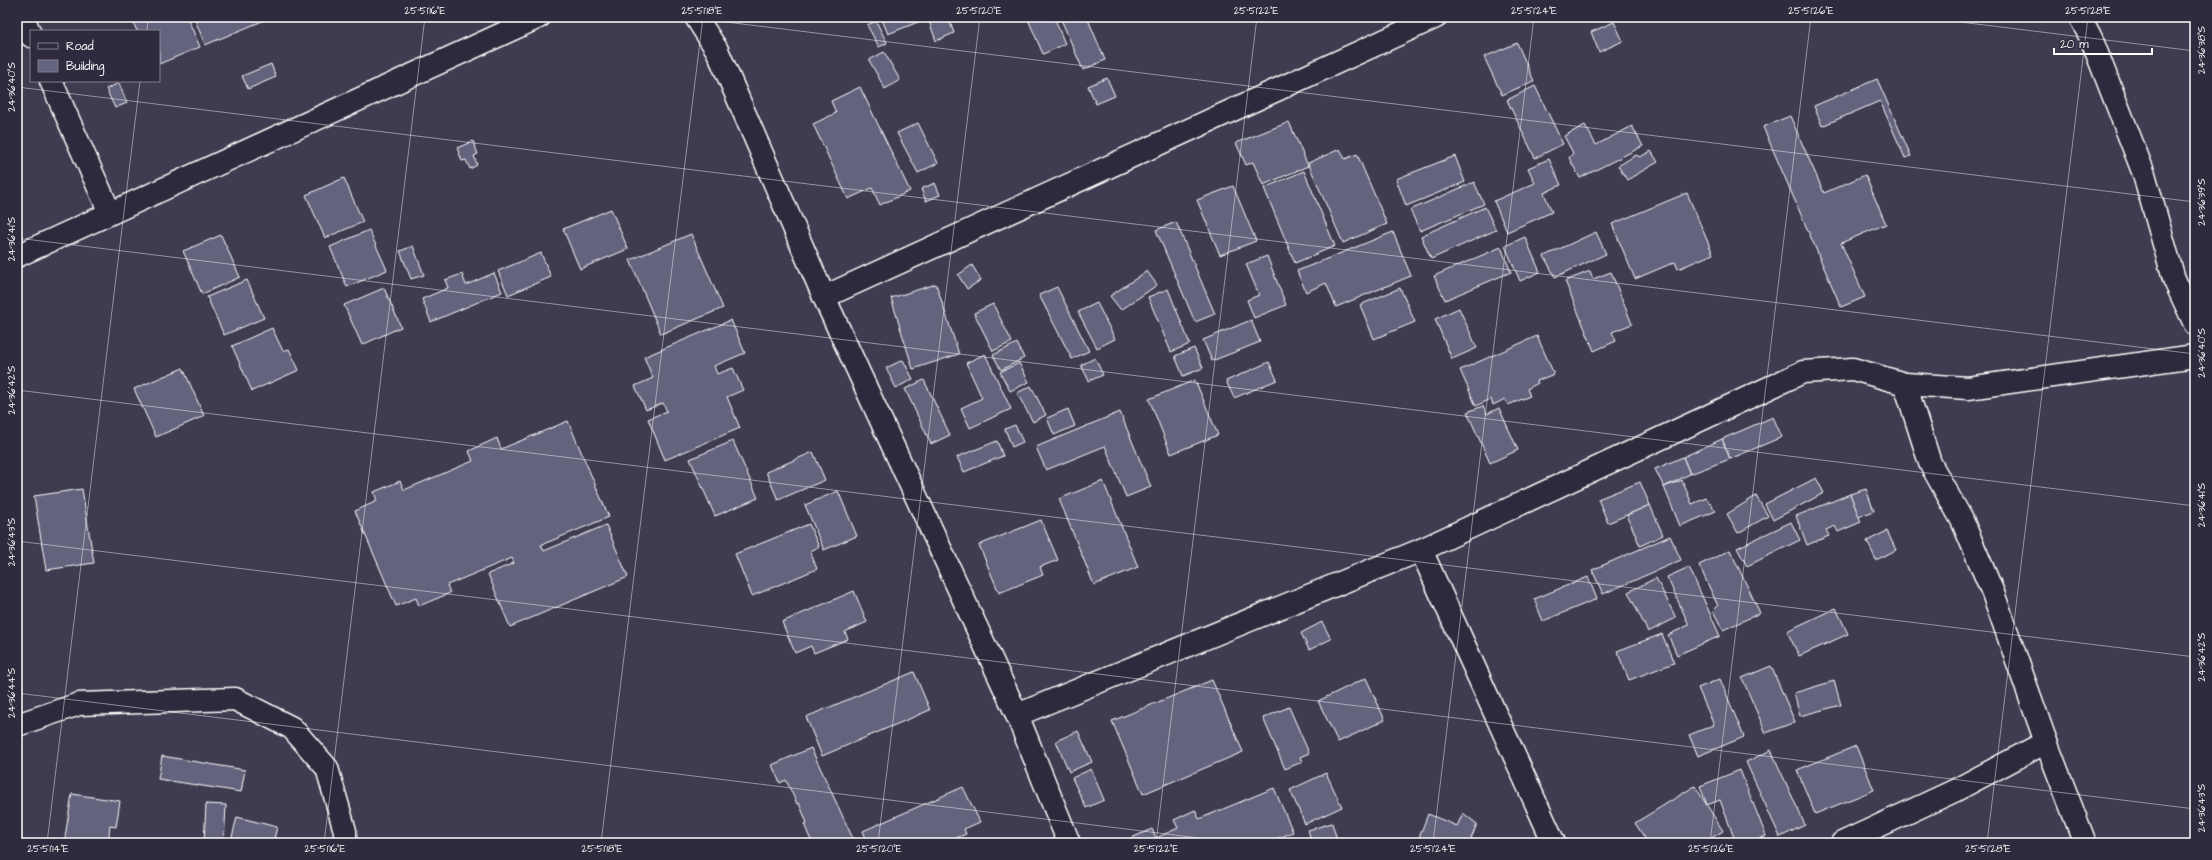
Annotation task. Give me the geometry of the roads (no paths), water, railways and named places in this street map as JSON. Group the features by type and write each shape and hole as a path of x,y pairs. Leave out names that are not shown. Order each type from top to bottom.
{"street":[{"path":"23,17 30,34"},
{"path":"17,256 539,17"},
{"path":"696,17 717,50 824,298 1017,715 1069,843"},
{"path":"824,298 1436,17"},
{"path":"2080,17 2091,38 2144,174 2174,279 2195,324"},
{"path":"51,82 110,213"},
{"path":"1017,715 1421,550 1803,372 1853,369 1905,384 1968,388 2195,356"},
{"path":"1905,384 1930,463 1962,520 1993,593 2046,742 2085,843"},
{"path":"1421,550 1554,843"},
{"path":"17,725 80,704 235,699 292,728 327,768 345,831 344,843"},
{"path":"1842,843 1954,791 2046,742"}]}
